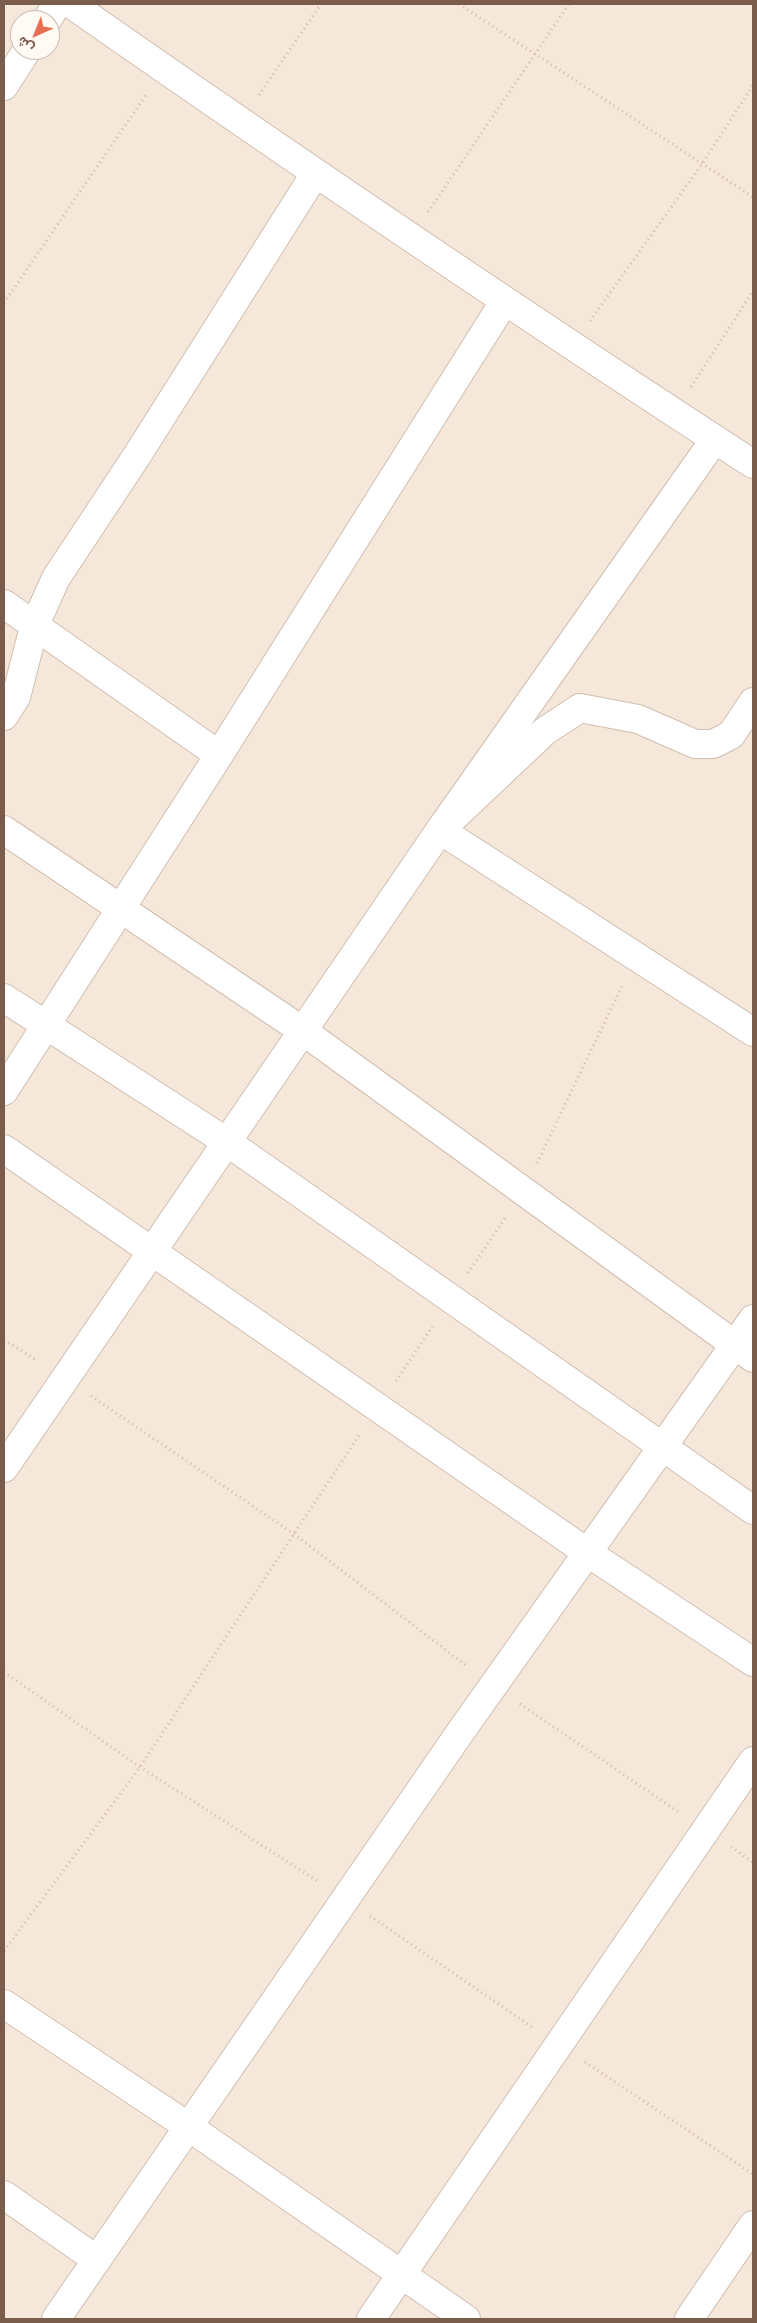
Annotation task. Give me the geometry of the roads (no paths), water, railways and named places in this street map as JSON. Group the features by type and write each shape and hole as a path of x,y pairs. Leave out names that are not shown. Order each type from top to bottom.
{"street":[{"path":"71,4 315,174 411,237 504,302 753,464"},
{"path":"4,86 21,60"},
{"path":"4,716 16,697 34,627 56,578 138,454 315,174"},
{"path":"4,1091 47,1026 504,302"},
{"path":"4,1468 440,830 715,439"},
{"path":"4,604 218,755"},
{"path":"440,830 545,731 580,708 638,719 695,744 714,744 731,735 753,702"},
{"path":"4,830 120,910 303,1031 744,1352"},
{"path":"440,830 753,1032"},
{"path":"4,998 227,1142 753,1510"},
{"path":"4,1149 588,1553 753,1662"},
{"path":"56,2319 493,1686 662,1447 744,1352 753,1320"},
{"path":"371,2319 753,1761"},
{"path":"4,2004 189,2126 466,2319"},
{"path":"4,2195 97,2260"},
{"path":"690,2319 753,2225"}]}
